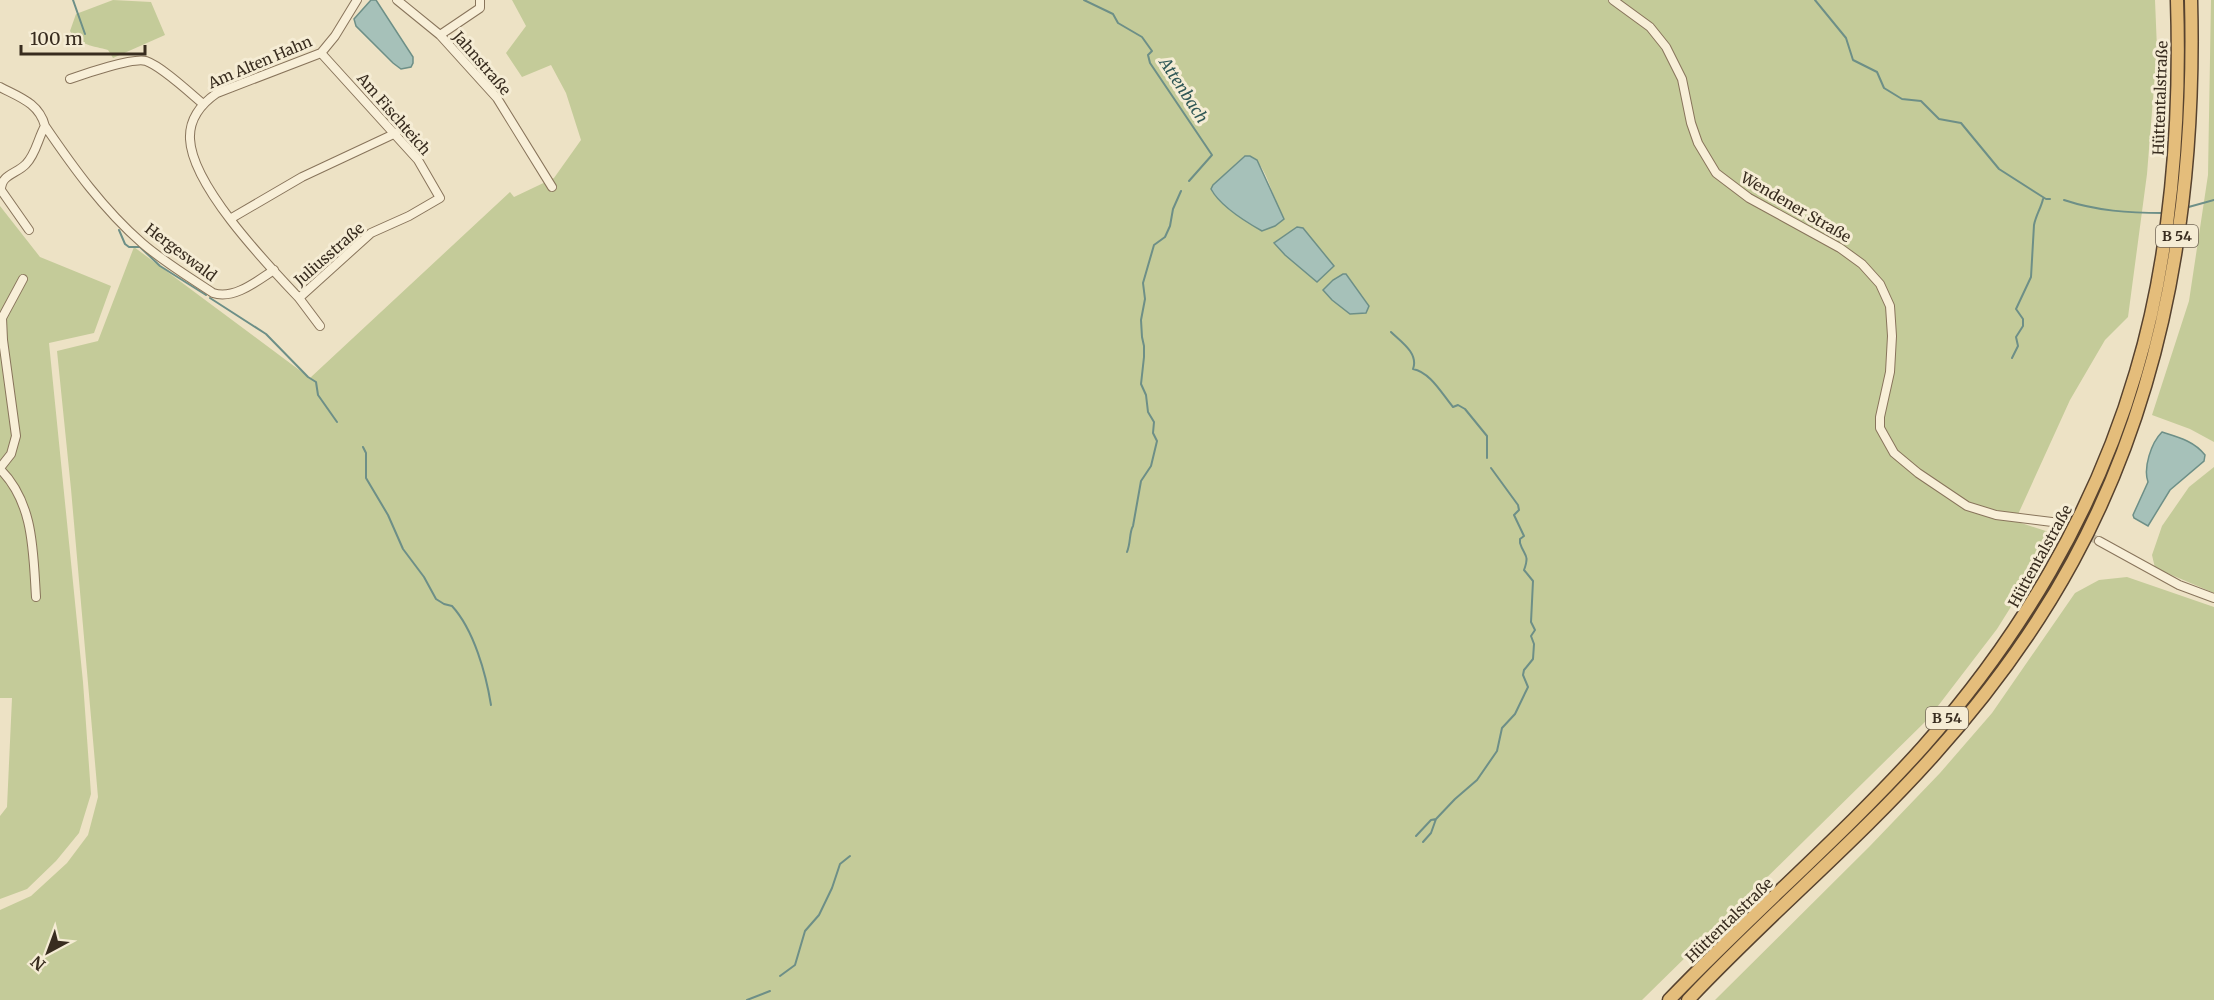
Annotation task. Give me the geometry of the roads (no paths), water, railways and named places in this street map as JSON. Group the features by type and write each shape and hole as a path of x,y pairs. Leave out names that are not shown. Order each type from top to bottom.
{"highway":[{"name":"Hüttentalstraße","path":"1688,1000 1933,756 1976,705 2019,647 2073,561 2101,503 2126,442 2143,374 2173,157 2177,94 2177,0"},
{"name":"Hüttentalstraße","path":"1669,1000 1876,797 1966,696 2008,640 2056,562 2089,496 2160,333 2177,241 2186,158 2191,94 2190,0"}],"street":[{"name":"Am Alten Hahn","path":"299,298 230,219 212,194 197,165 190,145 191,127 202,103 217,93 321,53 335,36 357,0"},
{"name":"Jahnstraße","path":"397,0 440,35 497,98 552,187"},
{"path":"440,35 480,8 480,0"},
{"name":"Wendener Straße","path":"1613,0 1650,27 1666,47 1682,79 1691,123 1698,143 1716,173 1749,198 1840,248 1862,264 1880,284 1890,306 1892,336 1890,372 1880,417 1880,428 1894,453 1918,473 1967,506 1996,516 2060,523"},
{"name":"Am Fischteich","path":"321,53 396,133 418,160 440,198"},
{"path":"70,79 97,70 144,60 156,66 202,103"},
{"name":"Hergeswald","path":"0,87 33,104 68,161 96,195 141,242 213,293 221,296 240,290 274,270"},
{"path":"29,230 0,187 7,176 23,167 31,159 45,126"},
{"path":"230,219 302,177 396,133"},
{"name":"Juliusstraße","path":"320,326 299,298 371,233 409,216 440,198"},
{"path":"22,279 2,318 16,436 11,454 0,468 16,489 27,514 31,534 36,597"},
{"path":"2099,541 2179,585 2214,598"}],"water":[{"path":"371,0 376,0 413,57 411,67 401,69 356,26 354,19"},
{"path":"1245,156 1257,160 1284,219 1275,226 1262,231 1227,207 1211,189"},
{"path":"1297,227 1303,228 1334,266 1317,282 1274,243"},
{"path":"1346,274 1369,306 1366,313 1350,314 1323,290"},
{"path":"2162,432 2191,443 2205,455 2204,461 2170,490 2148,526 2134,518 2133,515 2148,482 2149,456 2154,442"}],"waterway":[{"path":"73,0 85,34"},
{"name":"Attenbach","path":"1084,0 1113,14 1118,23 1142,37 1152,51 1148,55 1150,63 1212,155 1189,181"},
{"path":"1815,0 1846,38 1853,60 1877,72 1884,88 1902,99 1921,101 1939,119 1961,123 1999,169 2046,199 2050,199"},
{"path":"1127,552 1141,481 1151,466 1157,441 1153,433 1154,422 1148,412 1146,395 1141,384 1144,357 1141,320 1145,299 1143,283 1154,245 1165,237 1181,191"},
{"path":"2012,358 2018,346 2016,337 2023,326 2023,319 2016,309 2031,277 2034,225 2043,199"},
{"path":"2064,200 2113,211 2163,213"},
{"path":"2185,208 2214,200"},
{"path":"119,230 125,244 129,247 140,247 160,266 206,295"},
{"path":"210,298 266,334 308,377 316,382 318,395 337,422"},
{"path":"1391,332 1411,353 1413,369 1425,374 1453,407 1458,405 1465,409 1487,436 1487,458"},
{"path":"363,447 366,453 366,478 388,515 403,549 424,577 436,599 452,606 467,627 482,666 491,705"},
{"path":"1416,836 1477,780 1497,751 1502,728 1515,714 1528,687 1523,675 1524,670 1533,659 1534,644 1531,636 1535,630 1531,622 1533,581 1524,570 1526,558 1520,543 1520,539 1524,536 1514,515 1519,510 1518,505 1491,468"},
{"path":"1423,842 1431,833 1436,819"},
{"path":"780,976 795,965 805,931 819,915 840,864 850,856"},
{"path":"747,1000 770,991"}],"tunnel":[{"path":"2060,523 2099,541"}]}
